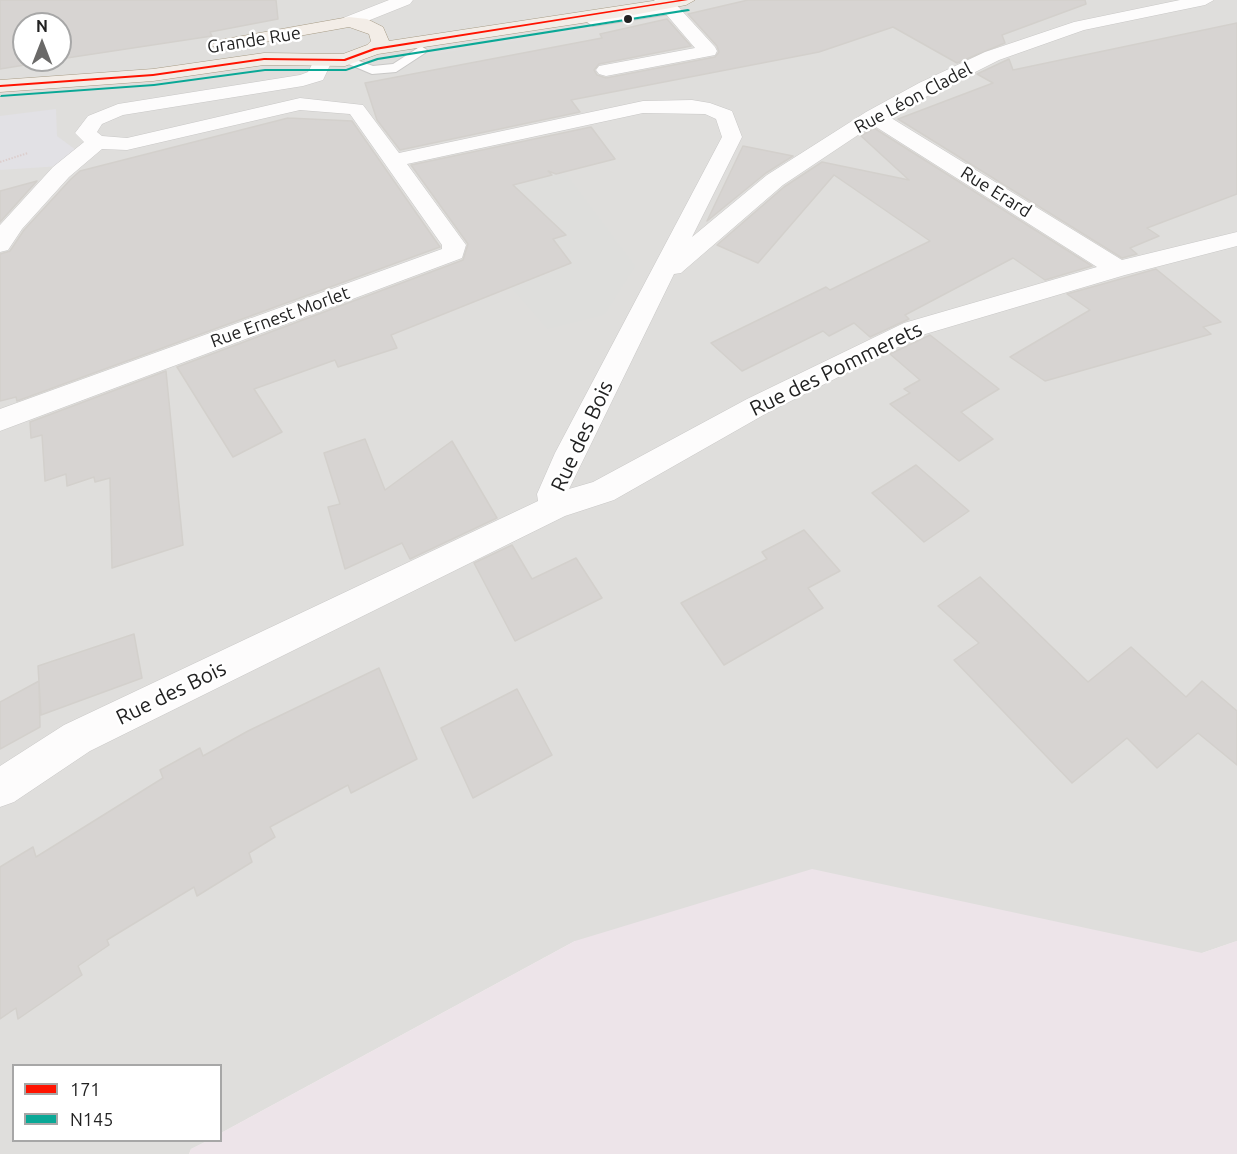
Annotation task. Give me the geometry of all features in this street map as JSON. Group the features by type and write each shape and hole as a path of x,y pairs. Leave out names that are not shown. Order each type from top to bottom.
{"main road":[{"path":"534,6 578,0"},
{"path":"315,59 345,60 374,49 672,3"},
{"path":"309,30 321,25 349,22 371,27 392,25"},
{"path":"371,27 379,36 374,49"},
{"name":"Grande Rue","path":"207,47 309,30"},
{"name":"Grande Rue","path":"309,30 299,37 295,45 298,52 315,59"},
{"name":"Grande Rue","path":"6,85 173,54"},
{"name":"Grande Rue","path":"6,85 153,75 264,60 315,59"}],"street":[{"path":"349,22 404,0"},
{"name":"Rue Léon Cladel","path":"662,276 775,180 873,116 926,87 992,56 1080,26 1205,0"},
{"path":"606,70 708,51 672,3"},
{"path":"315,59 316,76 118,110 95,120 85,133 97,141 127,144 300,104 356,109 391,161"},
{"name":"Rue des Bois","path":"0,788 77,738 554,507 552,494 570,453 732,137 725,115 710,109 669,105 643,107 391,161"},
{"name":"Rue Erard","path":"873,116 1118,269"},
{"path":"0,245 12,225 61,172 97,141"},
{"name":"Rue Ernest Morlet","path":"0,420 453,253 454,245 391,161"},
{"name":"Rue des Pommerets","path":"554,507 603,491 757,406 913,329 1118,269 1237,239"}],"lane":[{"path":"593,22 672,3"},
{"path":"345,60 372,70 396,68 421,50"}],"shaded area":[{"path":"0,0 1237,0 1237,941 1202,953 575,941 222,1132 222,1064 12,1064 12,1142 205,1142 191,1149 189,1154 0,1154"},
{"path":"590,18 597,28 423,56 419,45"},
{"path":"56,109 57,136 76,150 61,166 0,170 0,116"},
{"path":"542,142 635,266 604,315 548,329 464,233"},
{"path":"812,869 1202,953 1237,941 1237,1154 189,1154 191,1149 205,1142 222,1142 222,1132 575,941"}],"building":[{"path":"0,0 276,0 278,19 210,32 212,36 72,57 72,12 12,12 12,67 0,69"},
{"path":"748,0 1085,0 1086,4 1002,35 1005,43 957,63 893,27 819,52 571,100 580,112 400,150 377,120 365,83 602,38 600,34 667,19 691,46 599,64 594,70 597,75 606,78 715,57 719,52 717,46 688,14"},
{"path":"1237,23 1237,194 1147,228 1159,236 1130,248 1137,254 1122,258 898,119 993,83 977,74 1009,59 1013,70"},
{"path":"288,118 352,121 440,247 17,401 16,397 0,401 0,254 10,251 24,230 71,179 80,171"},
{"path":"591,127 615,159 556,174 548,171 552,175 513,185 566,235 553,239 571,263 391,335 397,348 338,367 335,360 254,389 282,432 233,457 177,367 463,260 468,244 411,165"},
{"path":"874,128 1092,266 1045,280 1013,258 905,315 909,319 870,337 854,323 829,336 823,331 742,371 711,343 826,287 830,290 930,241 834,175 758,263 717,245 784,187 822,162 909,180 861,136"},
{"path":"743,146 793,156 766,173 707,221"},
{"path":"37,181 0,222 0,191"},
{"path":"1156,269 1221,322 1203,327 1211,334 1045,381 1010,357 1090,310 1067,294"},
{"path":"930,335 999,389 961,412 993,439 959,461 890,404 910,393 904,389 920,380 890,354"},
{"path":"166,371 183,545 112,568 110,478 95,482 94,477 67,486 66,474 45,481 42,435 31,438 30,422"},
{"path":"365,439 385,490 452,441 497,518 410,559 402,543 345,569 328,507 340,504 324,453"},
{"path":"916,465 969,511 924,542 872,493"},
{"path":"804,530 840,571 808,588 823,608 724,665 681,603 767,559 762,552"},
{"path":"512,545 532,579 576,558 602,598 515,641 474,563"},
{"path":"980,577 1088,682 1131,647 1186,697 1202,681 1237,711 1237,765 1198,733 1157,768 1127,738 1072,783 954,660 979,643 938,606"},
{"path":"134,634 142,678 41,715 38,666"},
{"path":"379,668 417,759 351,793 348,785 270,827 275,837 249,853 252,862 197,896 194,887 107,940 109,945 78,966 82,975 18,1019 16,1008 0,1019 0,867 33,847 36,857 163,778 160,770 200,748 203,756 248,731"},
{"path":"39,681 40,727 0,749 0,702"},
{"path":"517,689 552,755 473,798 441,728"}],"transit line":[{"name":"171","path":"0,86 153,75 264,59 345,60 374,49 686,0"},
{"name":"N145","path":"1,96 154,85 265,70 346,70 377,59 688,10"}]}
